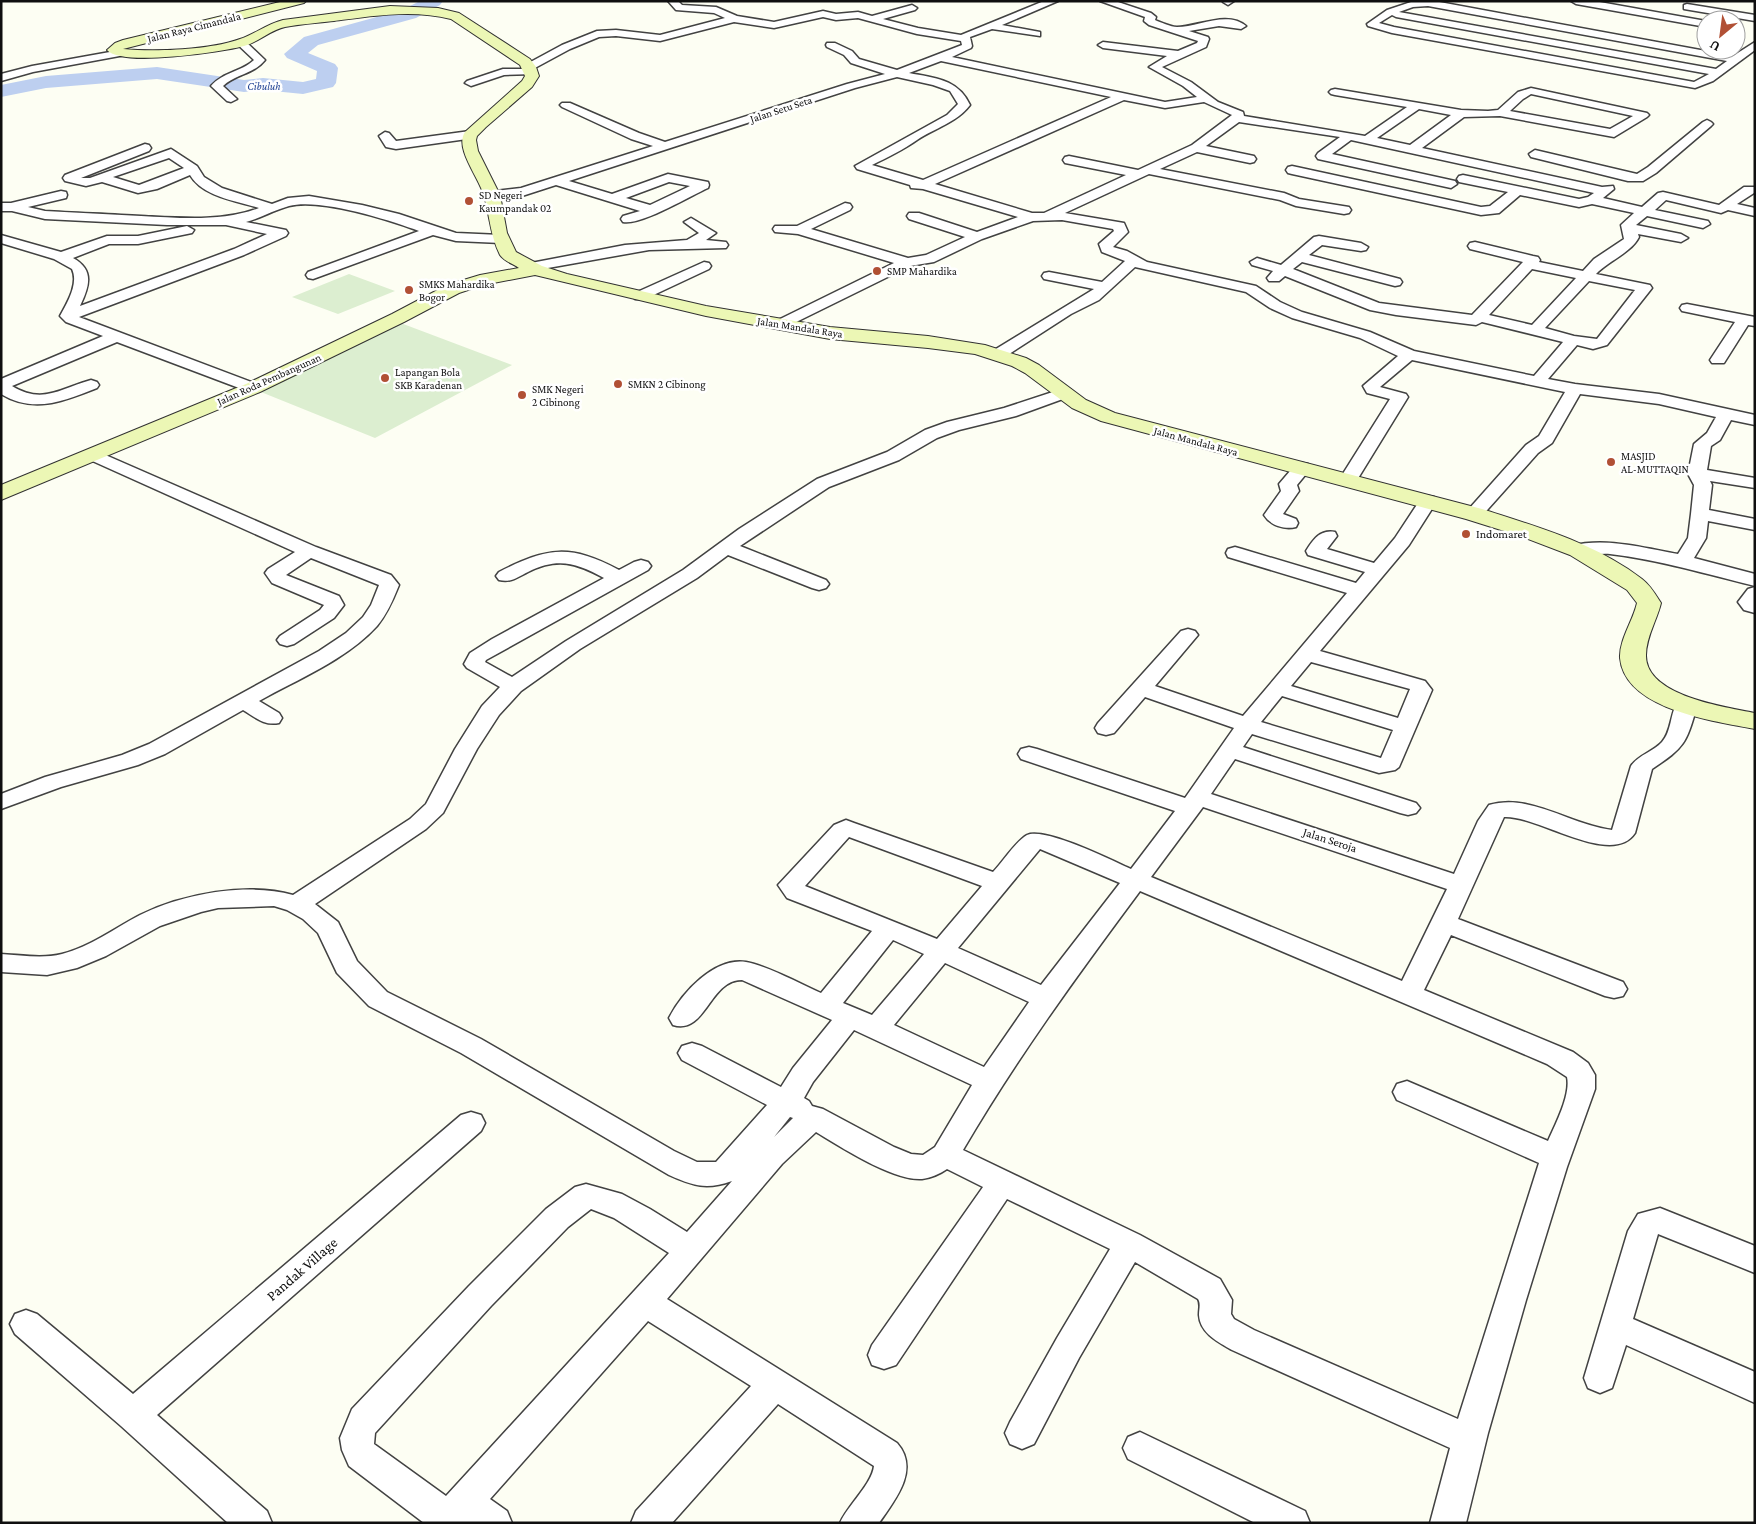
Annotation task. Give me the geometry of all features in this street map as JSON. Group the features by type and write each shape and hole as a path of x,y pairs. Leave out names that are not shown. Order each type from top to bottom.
{"street":[{"name":"Jalan Raya Cimandala","path":"120,50 300,1"},
{"path":"673,1 679,8 716,10 734,19 774,25 831,11 816,4"},
{"name":"Jalan Setu Seta","path":"492,195 517,193 851,86 897,74 964,49 966,46 965,36 970,33 993,26 1053,1"},
{"path":"1105,1 1148,15 1151,17 1149,21 1205,41 1202,45 1179,54 1154,68 1239,114 1237,118"},
{"path":"1696,52 1421,3 1411,4 1372,24 1392,30 1684,85 1702,84 1733,60"},
{"path":"1576,4 1696,22"},
{"path":"1672,4 1755,23"},
{"path":"1734,4 1755,7"},
{"path":"872,18 912,8"},
{"path":"1,78 32,69 120,50 208,49 241,43 270,28 283,24 373,12 416,10 455,16 525,62 532,76 527,84 470,135 468,140 471,151 492,195 501,239 509,255 534,269 641,246 692,242 721,245"},
{"path":"1391,13 1717,72"},
{"path":"823,14 836,17 858,15 917,30 966,39"},
{"path":"1541,24 1556,17"},
{"path":"471,83 503,72 530,69 566,47 597,34 616,32 660,38 734,19"},
{"path":"1176,30 1236,25"},
{"path":"993,26 1036,34"},
{"path":"231,100 219,82 260,60 241,43"},
{"path":"832,45 848,53 855,60 897,74 936,82 954,89 964,105 951,117 912,138 905,144 861,166 1031,217"},
{"path":"1103,45 1179,54"},
{"path":"941,58 1171,105 1210,100"},
{"path":"1142,100 1188,85"},
{"path":"1335,92 1461,113 1500,113 1604,133 1614,133 1643,115 1528,91 1500,113"},
{"path":"874,180 898,186 923,185 1124,96"},
{"path":"1192,110 1210,100"},
{"path":"1553,122 1580,102"},
{"path":"566,105 635,136 666,146"},
{"path":"1367,140 1416,106"},
{"path":"1413,149 1461,113"},
{"path":"1382,114 1400,118"},
{"path":"1049,215 1196,148 1237,118 1349,136 1603,191"},
{"path":"1333,120 1382,130"},
{"path":"1535,154 1638,178 1652,170 1707,124"},
{"path":"412,132 423,141"},
{"path":"385,136 390,144 396,145 470,135"},
{"path":"1349,136 1322,156 1405,174 1518,190 1579,203 1592,200 1702,224"},
{"path":"1363,165 1393,145"},
{"path":"145,148 69,178 89,183 94,182 101,177 172,153 193,169 199,179 217,191 272,208"},
{"path":"1196,148 1250,159"},
{"path":"1560,160 1577,151"},
{"path":"1405,174 1436,154"},
{"path":"1069,160 1284,197 1344,216 1360,200 1376,188"},
{"path":"1431,200 1482,165"},
{"path":"101,177 132,188 145,188 193,169"},
{"path":"1292,170 1489,211 1494,210 1518,190"},
{"path":"1592,200 1603,191 1628,177"},
{"path":"614,198 668,178 703,185 704,187 651,210 644,215 628,219"},
{"path":"555,181 651,210"},
{"path":"1535,330 1599,262 1630,241 1632,237 1628,225 1663,196 1721,209 1749,190"},
{"path":"6,207 61,195"},
{"path":"62,257 107,240 155,237 246,218 296,200 309,200 362,209 394,217 432,232 472,239 501,239"},
{"path":"1728,206 1755,212"},
{"path":"6,207 45,215 167,221 225,221 281,233 230,256 68,316"},
{"path":"799,230 845,207"},
{"path":"779,324 907,262 929,259 977,236 1031,217 1049,215 1119,226 1121,232 1106,244 1107,249 1142,265 1251,290 1274,305 1297,315 1365,335 1409,355 1575,389 1659,399 1755,420"},
{"path":"914,216 977,236"},
{"path":"691,222 709,233 692,242"},
{"path":"1629,228 1680,238"},
{"path":"780,229 799,230 907,262"},
{"path":"1251,290 1266,283 1284,270 1331,231"},
{"path":"313,276 432,232"},
{"path":"1,239 62,257 75,263 82,272 76,299 68,316"},
{"path":"1319,240 1361,248"},
{"path":"1257,262 1284,270 1375,307 1476,320 1533,260 1475,246"},
{"path":"1,255 26,247"},
{"path":"1300,257 1395,282"},
{"path":"997,355 1066,311 1076,308 1105,287 1134,260"},
{"path":"1479,317 1594,344 1602,342 1645,288 1529,264"},
{"path":"640,296 704,266"},
{"name":"Jalan Mandala Raya","path":"534,269 706,312 851,335 953,345 997,355 1032,369 1079,404 1108,417 1428,501 1528,531 1578,550 1635,585 1649,603 1647,616 1638,637 1633,659 1639,677 1655,690 1686,706 1755,721"},
{"name":"Jalan Roda Pembangunan","path":"1,493 253,388 390,322 453,289 480,280 534,269"},
{"path":"1048,276 1105,287"},
{"path":"1687,308 1749,321 1718,360"},
{"path":"68,316 75,321 253,388"},
{"path":"91,385 50,400 37,402 2,387 4,384 117,336"},
{"path":"1538,381 1573,340"},
{"path":"1348,480 1399,396 1373,390 1371,386 1409,355"},
{"path":"1474,514 1532,449 1546,438 1575,389"},
{"path":"296,904 387,846 418,824 436,808 466,749 490,711 513,686 640,603 690,574 746,533 803,495 842,474 885,459 931,434 953,426 1010,412 1065,393"},
{"path":"1683,562 1697,538 1702,485 1697,474 1703,444 1714,436 1726,414"},
{"path":"1,802 53,782 130,760 157,749 243,701 353,637 370,621 381,605 389,585 384,580 309,552 94,455"},
{"path":"1289,523 1275,518 1273,515 1290,491 1288,484 1302,468"},
{"path":"1697,474 1755,483"},
{"path":"692,1052 899,1163 920,1168 935,1163 945,1155 989,1081 1046,998 1194,802 1231,750 1246,725 1402,541 1428,501"},
{"path":"1700,514 1755,524"},
{"path":"1328,536 1314,551 1378,570"},
{"path":"727,548 819,584"},
{"path":"1578,550 1608,548 1683,562 1755,580"},
{"path":"287,640 327,614 334,605 332,600 278,579 275,573 309,552"},
{"path":"1235,553 1360,591"},
{"path":"506,576 536,560 560,555 573,556 590,562 619,578"},
{"path":"513,686 474,664 477,657 506,639 641,566"},
{"path":"1755,592 1748,602 1751,606 1755,607"},
{"path":"1106,728 1188,635"},
{"path":"1141,688 1246,725 1379,766 1391,762 1421,690 1418,685 1411,681 1306,654"},
{"path":"1276,688 1405,727"},
{"path":"243,701 271,718"},
{"path":"1408,995 1462,885 1490,821 1497,810 1508,808 1522,810 1580,832 1617,838 1623,834 1642,766 1670,747 1678,734 1686,706"},
{"path":"1231,750 1408,808"},
{"name":"Jalan Seroja","path":"1029,754 1122,786 1194,802 1462,885"},
{"path":"998,883 846,828 790,885 796,892 889,928 1046,998"},
{"path":"876,1028 1030,845 1035,841 1042,841 1565,1060 1578,1070 1582,1081 1580,1094 1554,1157 1468,1440 1448,1523"},
{"path":"1,962 47,966 68,962 96,950 151,920 197,904 218,900 274,898 296,904 312,913 329,928 346,966 378,999 471,1046 664,1159 696,1175 716,1175 726,1171 787,1102 837,1011 889,928"},
{"path":"1444,923 1614,989"},
{"path":"682,1018 719,976 734,970 745,971 876,1028 989,1081"},
{"path":"1407,1092 1554,1157"},
{"path":"453,1515 645,1302 772,1156 813,1117"},
{"name":"Pandak Village","path":"133,1415 471,1123"},
{"path":"945,1155 1129,1244 1210,1289 1216,1300 1215,1317 1230,1332 1468,1440"},
{"path":"884,1354 1002,1183"},
{"path":"494,1523 453,1515 362,1456 356,1446 357,1432 364,1420 480,1296 557,1218 586,1196 599,1197 607,1201 689,1250"},
{"path":"1600,1378 1643,1231 1649,1223 1660,1221 1755,1260"},
{"path":"1022,1433 1068,1348 1129,1244"},
{"path":"645,1302 882,1451 889,1458 892,1466 888,1478 858,1523"},
{"path":"26,1324 133,1415 254,1523"},
{"path":"1616,1326 1755,1388"},
{"path":"649,1523 775,1383"},
{"path":"1140,1448 1292,1523"}],"green space":[{"path":"349,274 395,291 338,314 292,297"},
{"name":"Lapangan Bola SKB Karadenan","path":"398,322 512,365 375,438 256,390"}],"waterway":[{"name":"Cibuluh","path":"1,91 46,82 157,73 244,86 263,84 303,88 326,83 328,68 294,54 311,41 409,14 434,1"}],"place":[{"name":"SD Negeri Kaumpandak 02","path":"469,201"},
{"name":"SMP Mahardika","path":"877,271"},
{"name":"SMKS Mahardika Bogor","path":"409,290"},
{"name":"Lapangan Bola SKB Karadenan","path":"385,378"},
{"name":"SMKN 2 Cibinong","path":"618,384"},
{"name":"SMK Negeri 2 Cibinong","path":"522,395"},
{"name":"MASJID AL-MUTTAQIN","path":"1611,462"},
{"name":"Indomaret","path":"1466,534"}]}
